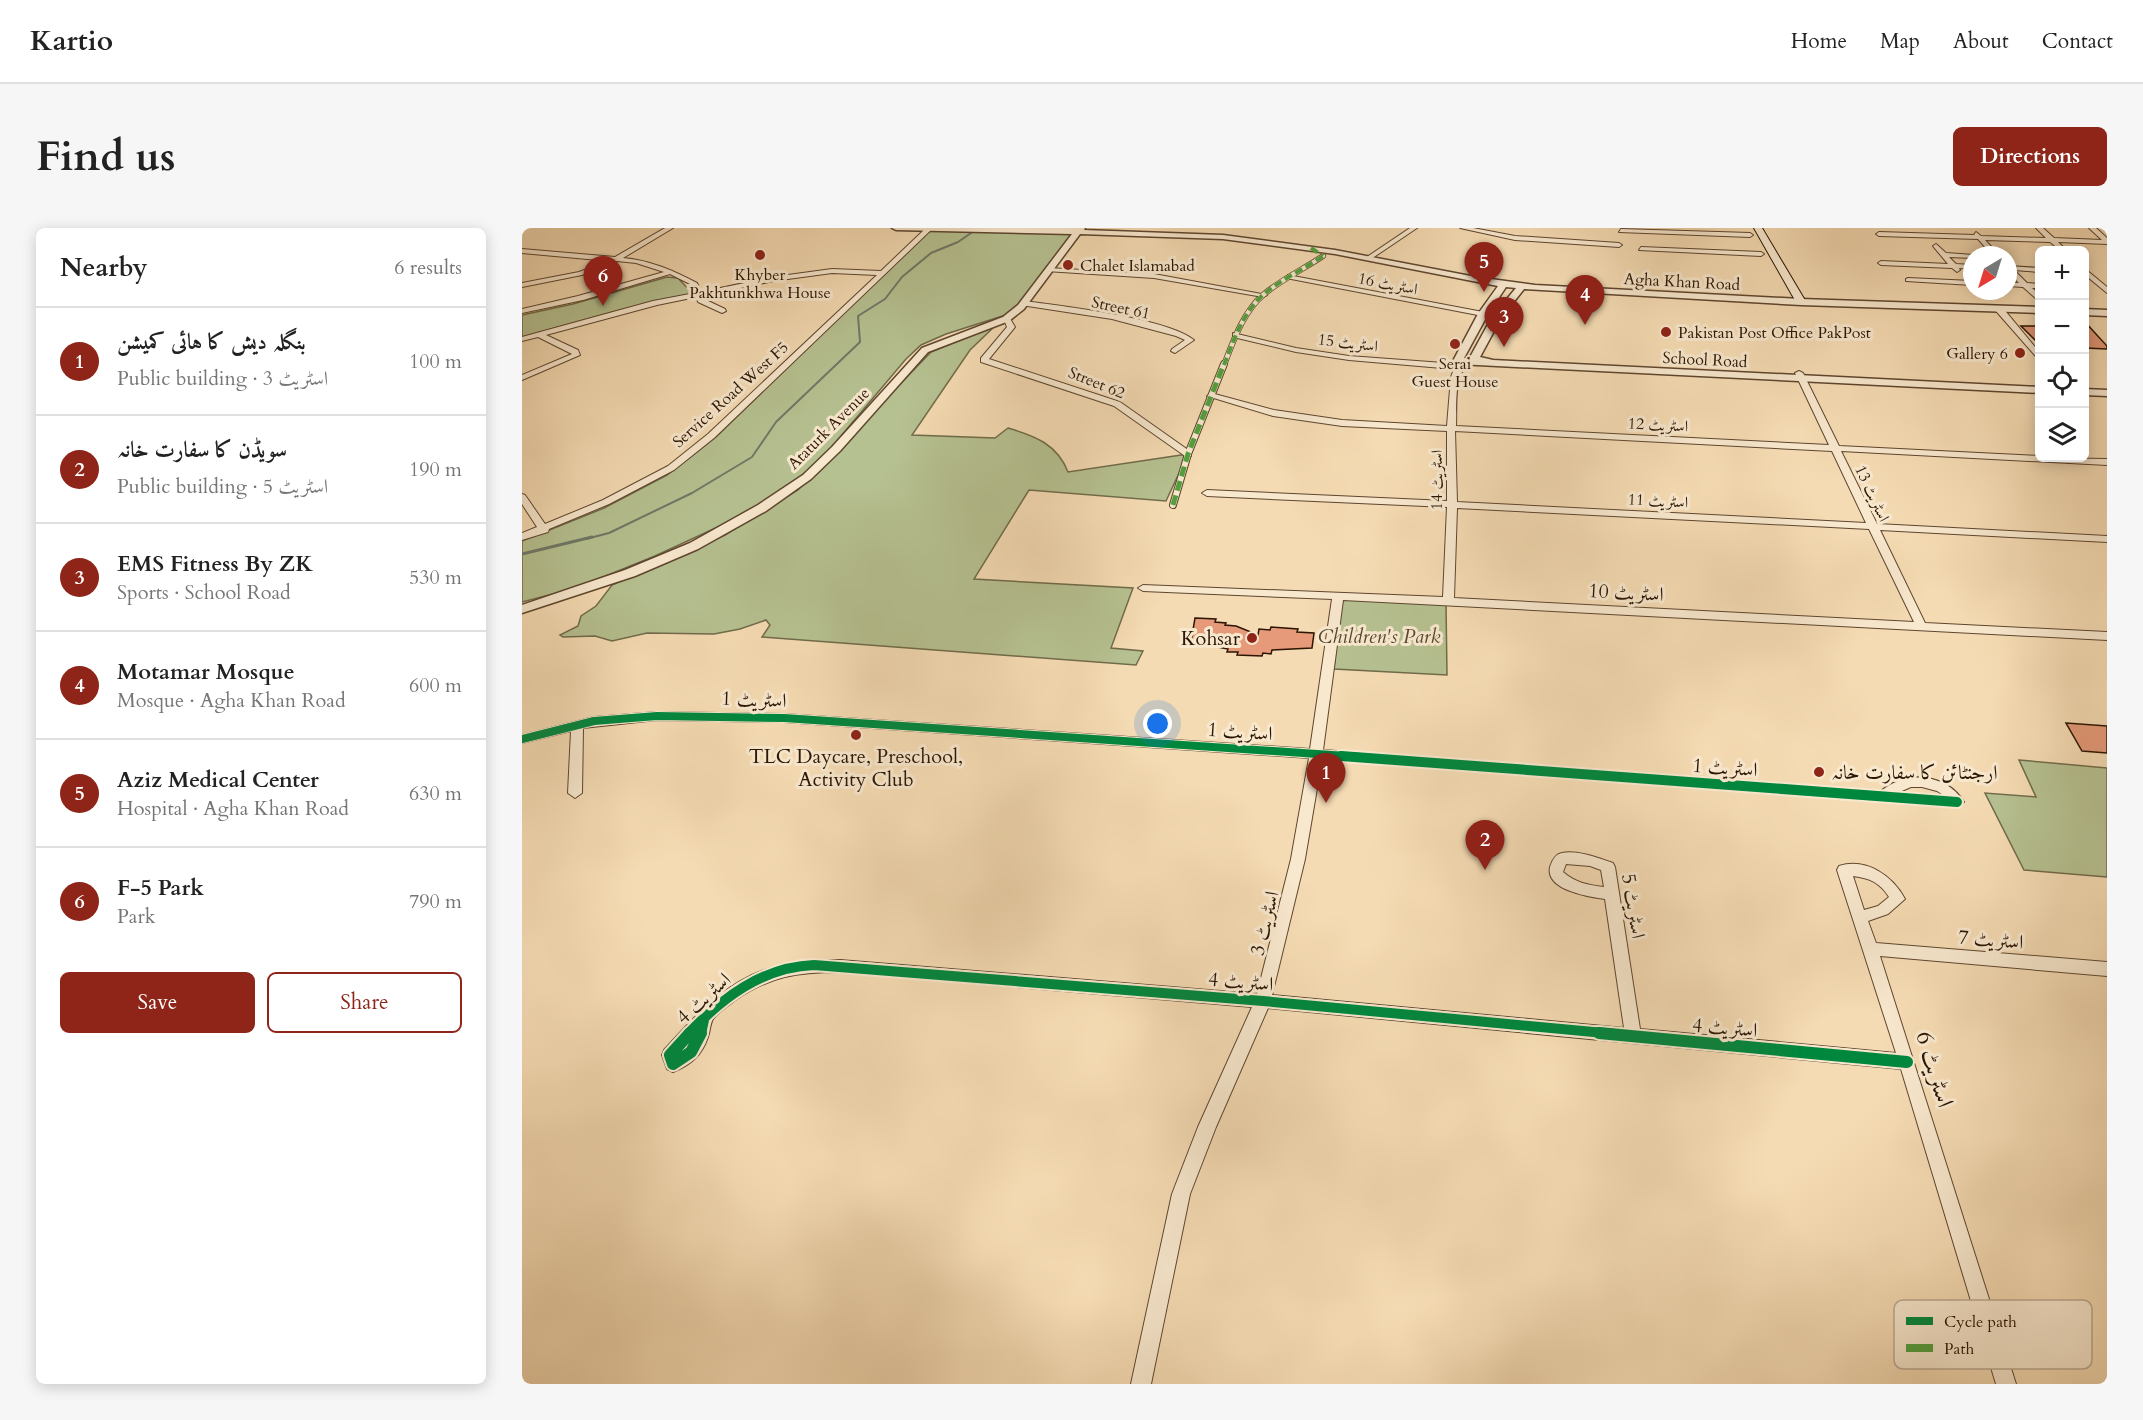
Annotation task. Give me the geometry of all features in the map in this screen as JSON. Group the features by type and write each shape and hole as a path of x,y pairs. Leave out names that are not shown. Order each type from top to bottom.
{"main road":[{"path":"1751,230 1792,298"},
{"path":"1764,253 1767,264"}],"street":[{"path":"522,285 580,273 620,259 670,228"},
{"name":"Agha Khan Road","path":"896,228 1080,230 1223,237 1372,256 1521,287 1546,286 2035,310"},
{"name":"Agha Khan Road","path":"1137,228 1227,232 1275,238 1546,286"},
{"path":"1372,256 1414,228"},
{"path":"1463,228 1515,238 1619,244"},
{"path":"1920,228 1926,236"},
{"path":"1971,228 1988,246"},
{"path":"2039,228 2059,246"},
{"path":"2092,228 2107,242"},
{"name":"Service Road West F5","path":"522,537 544,530 606,502 671,468 711,436 930,229"},
{"name":"Ataturk Avenue","path":"522,609 630,573 732,527 807,477 836,449 925,350 1006,319 1024,303 1080,230"},
{"path":"1621,231 1751,230"},
{"path":"1879,234 2107,242"},
{"path":"1936,246 1963,277"},
{"path":"1173,505 1188,454 1236,335 1254,305 1263,295 1323,256 1311,248"},
{"path":"1641,249 1764,253"},
{"path":"522,251 637,261 671,272 695,284 701,300 722,311"},
{"path":"1944,255 1963,256"},
{"path":"1881,263 1963,267"},
{"path":"2017,269 2035,270"},
{"path":"1048,270 1154,276 1263,295"},
{"path":"522,339 645,305 801,274 832,271 882,273"},
{"path":"522,311 580,298 671,272"},
{"path":"2089,272 2097,273"},
{"path":"2089,274 2106,289"},
{"name":"اسٹریٹ 16","path":"1288,277 1483,315"},
{"path":"2017,277 2035,295"},
{"path":"1908,280 1963,284"},
{"path":"1464,362 1483,315 1503,284"},
{"path":"2017,285 2035,286"},
{"path":"1464,362 1521,287"},
{"path":"2094,287 2106,289"},
{"name":"Agha Khan Road","path":"1792,298 2035,305"},
{"name":"Street 61","path":"1024,303 1149,327 1181,335 1190,340 1175,351"},
{"path":"2089,307 2107,308"},
{"path":"2000,309 2036,354"},
{"path":"2089,312 2107,313"},
{"name":"Street 62","path":"1006,319 1011,327 984,360 1117,404 1188,454"},
{"path":"522,378 576,355 575,352 538,334"},
{"name":"اسٹریٹ 15","path":"1236,335 1296,350 1349,358 1464,362"},
{"name":"School Road","path":"1464,362 1930,382 2035,390"},
{"name":"اسٹریٹ 14","path":"1448,601 1452,505 1450,447 1455,377 1464,362"},
{"name":"اسٹریٹ 13","path":"1800,376 1921,626"},
{"name":"School Road","path":"1930,382 2035,384"},
{"path":"2089,386 2107,387"},
{"path":"2089,392 2107,393"},
{"name":"اسٹریٹ 12","path":"1211,396 1306,420 2107,462"},
{"name":"اسٹریٹ 11","path":"1207,494 1871,525 2107,539"},
{"path":"522,497 544,530"},
{"name":"اسٹریٹ 10","path":"1143,588 1448,601 2107,636"},
{"name":"اسٹریٹ 3","path":"1141,1384 1181,1194 1229,1076 1263,1001 1298,859 1316,754 1338,597"},
{"name":"اسٹریٹ 1","path":"522,739 594,722 657,716 714,715 1316,754 1883,797"},
{"path":"575,792 577,726"},
{"name":"اسٹریٹ 5","path":"1610,894 1577,890 1566,884 1556,874 1558,863 1563,858 1591,861 1608,867 1633,1036"},
{"name":"اسٹریٹ 6","path":"1864,916 1883,910 1898,899 1889,885 1877,875 1844,870 1907,1062 1980,1300"},
{"name":"اسٹریٹ 7","path":"1871,949 2107,969"},
{"name":"اسٹریٹ 4","path":"704,1020 697,1046 684,1059 673,1064 670,1055 708,1012 744,984 799,967 840,966 1263,1001 1907,1062"},
{"name":"اسٹریٹ 6","path":"2001,1369 2006,1384"}],"green space":[{"path":"929,231 1074,233 1012,313 946,334 921,345 906,359 830,449 799,480 733,520 655,556 576,588 522,602 522,541 604,508 667,475 716,437"},
{"path":"667,277 678,278 693,294 620,310 522,337 522,315 573,304"},
{"path":"995,326 970,350 912,435 995,438 1008,428 1044,442 1058,454 1068,472 1188,454 1166,501 1029,490 974,579 1133,588 1111,648 1143,651 1136,665 762,637 770,625 766,620 740,629 714,634 647,633 612,641 595,636 563,637 560,635 578,626 581,616 596,606 612,585 725,535 798,490 931,352"},
{"name":"Children's Park","path":"1341,599 1446,604 1447,675 1334,669"},
{"path":"2019,760 2107,768 2107,877 2024,870 1985,793 2036,797"}],"building":[{"path":"2021,326 2035,326 2035,340"},
{"path":"2089,326 2107,346 2107,349 2089,348"},
{"name":"Kohsar","path":"1195,618 1216,619 1215,622 1236,626 1258,635 1259,629 1270,630 1271,627 1314,633 1312,648 1272,650 1271,654 1263,653 1262,656 1237,655 1238,652 1227,652 1228,649 1191,642"},
{"path":"2066,723 2107,726 2107,753 2082,751"}],"waterway":[{"path":"586,539 609,533 692,493 752,457 776,422 860,342 858,316 885,299 902,277 931,253 958,242 974,231"},
{"path":"522,554 592,537"}],"marked path":[{"path":"1311,248 1323,256"},
{"path":"1173,505 1188,454 1236,335 1254,305 1263,295 1323,256"}],"cycle path":[{"path":"522,739 594,721 657,716 784,718 1316,754 1957,802"},
{"path":"704,1020 701,1035 695,1047 686,1057 673,1064 670,1055 712,1010 726,998 757,979 776,972 814,965 1263,1001 1907,1062"}],"place":[{"name":"Khyber Pakhtunkhwa House","path":"760,255"},
{"name":"Chalet Islamabad","path":"1068,265"},
{"name":"Aziz Medical Center","path":"1484,292"},
{"name":"F-5 Park","path":"603,306"},
{"name":"Motamar Mosque","path":"1585,325"},
{"name":"Pakistan Post Office PakPost","path":"1666,332"},
{"name":"Serai Guest House","path":"1455,344"},
{"name":"EMS Fitness By ZK","path":"1504,347"},
{"name":"Gallery 6","path":"2020,353"},
{"name":"Kohsar","path":"1252,638"},
{"name":"TLC Daycare, Preschool, Activity Club","path":"856,735"},
{"name":"ارجنٹائن کا سفارت خانہ","path":"1819,772"},
{"name":"بنگلہ دیش کا ہائی کمیشن","path":"1326,803"},
{"name":"سویڈن کا سفارت خانہ","path":"1485,870"}]}
